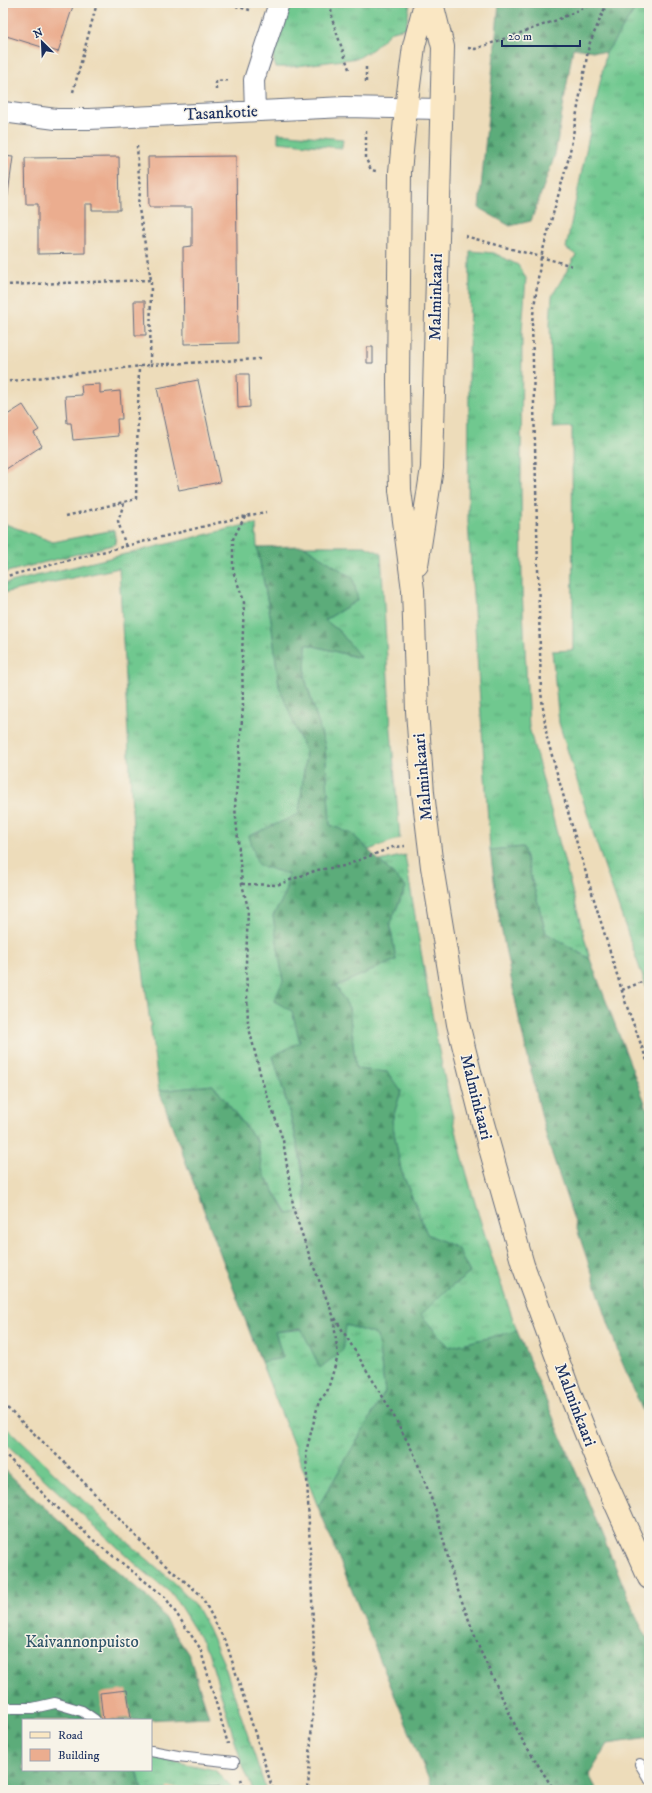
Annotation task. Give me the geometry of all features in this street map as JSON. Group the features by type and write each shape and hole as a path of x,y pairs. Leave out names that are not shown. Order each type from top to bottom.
{"main road":[{"name":"Malminkaari","path":"425,3 414,46 400,172 398,384 400,490 413,590 417,711 429,844 458,1024 482,1120 521,1258 574,1404 601,1471 649,1578"},
{"name":"Malminkaari","path":"413,590 432,468 440,109 443,47 432,3"}],"street":[{"path":"255,111 254,80 279,3"},
{"name":"Tasankotie","path":"3,112 56,119 89,119 359,107 440,109"}],"lane":[{"path":"3,1708 33,1708 55,1702 82,1711 94,1719"},
{"path":"152,1751 178,1756 234,1762"},
{"path":"640,1764 649,1779"}],"path":[{"path":"73,92 97,3"},
{"path":"224,3 250,10"},
{"path":"330,3 333,22 349,69"},
{"path":"475,49 557,20 594,3"},
{"path":"607,3 589,45 569,157 540,257 532,322 541,692 547,738 622,990 649,1066"},
{"path":"137,146 140,193 138,203 151,280 150,365"},
{"path":"366,159 372,170"},
{"path":"465,236 573,266"},
{"path":"3,285 151,280"},
{"path":"3,382 150,365 260,359"},
{"path":"66,516 136,499 139,366"},
{"path":"124,502 118,521 126,547"},
{"path":"3,577 266,512"},
{"path":"245,516 233,539 233,571 244,601 242,658 243,707 235,807 242,884 248,908 246,963 248,1024 262,1080 283,1140 294,1211 311,1260 333,1315 390,1407 414,1454 436,1511 453,1577 480,1650 521,1738 554,1790"},
{"path":"242,884 277,885 317,870 344,866 393,847 429,844"},
{"path":"622,990 649,979"},
{"path":"308,1790 314,1672 306,1452 319,1401 327,1392 338,1356 333,1315"},
{"path":"3,1404 66,1464 158,1560 201,1595 227,1645 274,1790"},
{"path":"3,1452 50,1501 99,1545 166,1597 187,1626 200,1648 234,1762"}],"green space":[{"path":"289,3 410,3 406,28 392,31 373,49 358,58 290,67 276,67 273,53 277,35"},
{"path":"499,3 639,3 606,53 573,48 555,155 531,221 510,226 479,208"},
{"path":"639,3 649,3 649,995 596,842 559,723 552,651 573,650 572,427 553,428 550,323 552,296 576,255 566,248 606,53"},
{"path":"278,133 343,139 342,148 278,142"},
{"path":"470,251 494,253 518,265 526,278 522,331 521,487 522,589 529,727 590,959 546,933 523,847 490,850 468,522"},
{"path":"3,523 53,542 114,530 116,544 3,573"},
{"path":"256,524 257,547 271,619 279,686 306,754 299,814 258,865 288,873 285,895 273,916 284,981 274,1001 292,1010 300,1043 273,1056 290,1113 299,1152 305,1191 306,1211 288,1214 263,1173 257,1141 213,1085 159,1091 139,939 119,568 3,593 3,584 245,525"},
{"path":"304,546 364,546 381,553 391,730 400,838 369,850 352,834 330,825 325,746 305,678 306,644 360,658 340,632 325,620 358,600 352,578"},
{"path":"304,546 353,578 358,600 325,620 340,632 361,658 306,644 305,678 325,746 330,825 352,834 406,887 390,923 396,960 336,986 349,1008 356,1069 387,1072 401,1091 392,1121 401,1170 427,1234 457,1248 470,1273 443,1293 421,1315 449,1347 517,1331 637,1618 649,1642 649,1738 608,1744 589,1775 597,1790 433,1790 318,1507 385,1392 377,1335 346,1325 343,1350 320,1368 301,1328 275,1332 283,1358 261,1362 159,1091 213,1085 257,1141 263,1173 287,1214 306,1211 303,1171 295,1132 273,1056 300,1042 292,1011 274,1001 283,981 273,916 285,895 288,874 258,865 249,836 299,814 306,754 279,686 271,619 257,547"},
{"path":"523,847 546,933 590,959 649,1113 649,1426 619,1355 547,1139 520,1024 499,917 490,850"},
{"path":"405,855 436,1035 459,1143 478,1214 517,1331 449,1347 421,1315 443,1293 470,1273 457,1248 427,1234 401,1170 392,1121 401,1091 387,1072 356,1069 349,1008 336,986 396,960 390,923 406,887 380,861"},
{"path":"346,1325 377,1335 385,1392 318,1507 261,1362 283,1358 275,1332"},
{"path":"3,1424 122,1537 171,1580 196,1606 208,1628 224,1664 266,1790 253,1790 241,1761 208,1651 173,1595 140,1568 3,1441"},
{"name":"Kaivannonpuisto","path":"3,1468 36,1500 155,1604 189,1655 209,1717 152,1720 22,1719 22,1771 137,1771 142,1790 3,1790"},
{"path":"152,1756 215,1770 235,1790 142,1790 137,1771 152,1771"}],"building":[{"path":"3,3 74,3 58,52 3,35"},
{"path":"3,156 13,157 4,223 3,223"},
{"path":"236,156 238,343 184,344 183,247 192,246 192,207 149,207 148,157"},
{"path":"119,157 120,210 92,210 92,204 85,204 85,253 38,254 38,204 26,204 25,158"},
{"path":"134,301 145,301 146,335 135,335"},
{"path":"367,347 373,347 373,363 367,363"},
{"path":"237,374 249,374 250,407 238,408"},
{"path":"198,380 220,482 179,490 157,388"},
{"path":"100,384 100,393 120,391 122,419 117,419 118,436 73,440 71,423 67,423 65,396 82,395 81,385"},
{"path":"23,405 39,430 34,433 42,446 3,471 3,415 4,417"},
{"path":"127,1690 131,1718 103,1719 100,1693"},
{"path":"220,1787 220,1790 167,1790 167,1788"}]}
